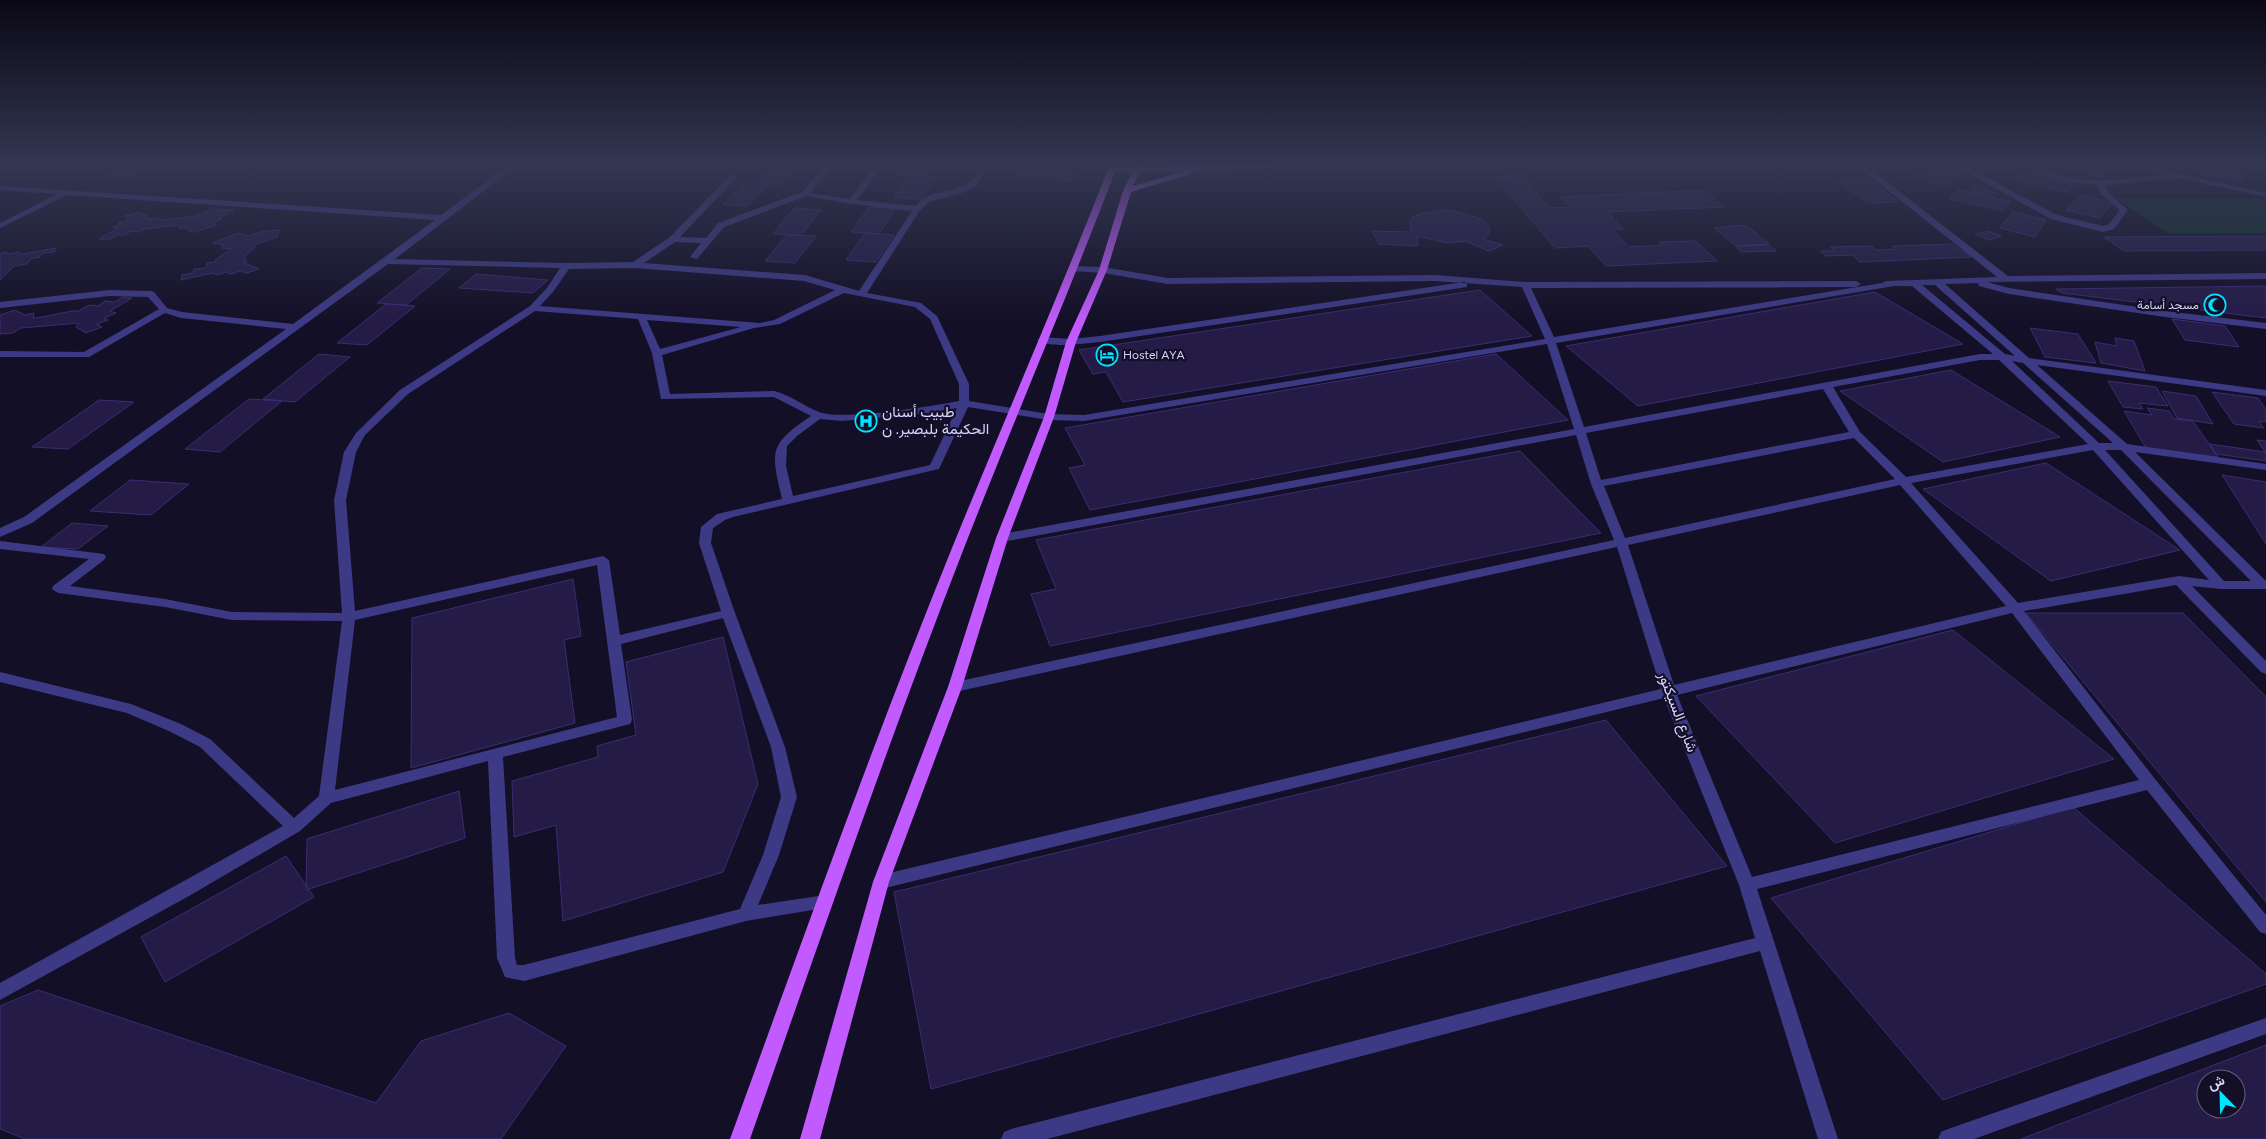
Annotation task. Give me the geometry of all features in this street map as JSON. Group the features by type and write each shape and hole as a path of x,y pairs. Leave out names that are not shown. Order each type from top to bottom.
{"main road":[{"path":"740,1139 825,902 957,551 1094,217"},
{"path":"810,1139 881,882 955,687 1002,538 1049,417 1071,342 1104,270 1119,217"}],"street":[{"path":"0,226 17,217"},
{"path":"430,217 442,218"},
{"path":"635,265 673,239 694,217"},
{"path":"694,256 721,225 742,217"},
{"path":"861,295 912,217"},
{"path":"1927,217 2006,279"},
{"path":"2055,217 2103,229 2111,227 2119,217"},
{"path":"0,533 28,520 386,261 442,218"},
{"path":"673,239 708,241"},
{"path":"386,261 566,266 635,265 805,278 861,295 918,305 934,318 963,376 964,403 935,467 730,514 721,517 707,527 705,543 728,613 778,748 788,797 771,854 746,914"},
{"path":"326,798 349,617 340,500 350,452 377,416 404,392 533,308 550,290 566,266"},
{"path":"1074,269 1104,270 1168,281 1404,278 1491,281 1525,285 1893,284"},
{"path":"641,316 657,353 664,397 774,394 783,396 818,416 858,417 929,410 964,403 1049,417 1084,418 1893,284 2006,279 2266,276"},
{"path":"1042,340 1071,342 1160,332 1491,281"},
{"path":"1965,281 2009,291 2266,326"},
{"path":"1913,282 2002,357 2096,446 2221,585"},
{"path":"1937,282 2124,446 2264,584"},
{"name":"شارع السيكتور","path":"1525,285 1551,342 1597,484 1620,542 1669,692 1747,885 1828,1139"},
{"path":"657,353 777,322 843,290"},
{"path":"0,305 109,293 152,294 164,310 181,315 293,327"},
{"path":"533,308 760,326"},
{"path":"0,354 86,355 164,310"},
{"path":"1002,538 1980,357 2002,357 2266,394"},
{"path":"1826,385 1856,434 1903,481 2015,608 2150,784 2266,927"},
{"path":"788,500 780,462 781,446 818,416"},
{"path":"1597,484 1856,434"},
{"path":"955,687 1903,481 2096,446 2124,446 2266,467"},
{"path":"0,545 100,557 58,589 165,603 232,616 349,617 603,560 625,720 326,798 294,827 0,992"},
{"path":"881,882 2015,608 2178,580 2221,585 2264,584"},
{"path":"2178,580 2266,669"},
{"path":"614,641 728,613"},
{"path":"0,677 131,709 176,728 205,743 294,827"},
{"path":"495,754 506,958 511,972 524,973 746,914 825,902"},
{"path":"1747,885 2150,784"},
{"path":"1011,1139 1764,942"},
{"path":"1948,1139 2266,1026"}],"green space":[{"path":"2144,217 2266,217 2266,233 2169,234"}],"building":[{"path":"127,217 147,217 146,219 164,220 190,217 221,217 219,218 222,219 212,223 217,225 194,232 189,231 189,228 179,228 178,225 145,229 140,232 131,231 125,235 117,235 110,239 99,239 118,228 113,227 123,224 118,223 130,219"},
{"path":"787,217 815,217 801,235 773,234"},
{"path":"862,217 890,217 879,234 851,232"},
{"path":"1413,217 1475,217 1481,219 1490,229 1489,234 1483,239 1503,245 1489,251 1465,241 1447,243 1417,236 1418,246 1379,244 1372,231 1411,232 1410,221"},
{"path":"1529,217 1612,217 1623,229 1612,229 1629,247 1662,245 1659,242 1696,241 1717,261 1606,266 1588,246 1555,248"},
{"path":"2009,217 2034,217 2046,220 2035,237 2000,228"},
{"path":"1746,225 1769,244 1736,246 1714,228"},
{"path":"279,230 277,237 254,245 255,248 244,256 247,261 243,262 259,269 247,273 240,271 217,275 212,273 181,280 182,275 193,273 194,269 206,268 207,263 216,262 215,260 231,249 221,248 224,245 213,243 237,233 250,236 260,232"},
{"path":"1988,231 2001,236 1989,240 1975,234"},
{"path":"865,233 894,235 876,262 846,260"},
{"path":"787,235 816,236 795,263 765,261"},
{"path":"2266,236 2266,250 2124,251 2104,237"},
{"path":"1952,244 1971,257 1860,262 1853,255 1826,256 1820,251 1835,251 1830,247 1871,246 1876,250 1896,249 1892,246"},
{"path":"1769,245 1776,251 1741,252 1735,246"},
{"path":"56,248 54,252 43,253 40,257 30,259 27,264 14,266 0,280 0,254 18,252 23,254"},
{"path":"422,268 450,269 406,305 377,303"},
{"path":"476,274 548,280 533,293 459,288"},
{"name":"مسجد أسامة","path":"2266,286 2266,318 2062,293 2056,289"},
{"path":"1480,290 1532,336 1123,402 1106,372 1093,374 1079,350"},
{"path":"1875,292 1963,344 1638,406 1566,346"},
{"path":"123,297 132,298 110,311 116,313 104,318 108,320 97,324 102,327 86,333 76,327 79,323 21,328 13,333 0,334 0,315 15,310 25,315 34,313 33,318 42,317 78,311 89,305 98,306 105,301 115,302"},
{"path":"386,304 415,306 367,345 337,343"},
{"path":"2172,319 2225,326 2239,347 2185,340"},
{"path":"2030,328 2078,334 2096,363 2045,357"},
{"path":"2115,338 2134,341 2145,371 2101,363 2095,342 2117,346"},
{"path":"319,354 350,357 295,402 263,399"},
{"path":"1496,354 1568,420 1090,510 1069,468 1085,465 1065,428"},
{"path":"1951,370 2060,437 1943,462 1840,391"},
{"path":"2108,381 2156,387 2168,406 2139,403 2143,409 2123,407"},
{"path":"2162,391 2196,396 2213,424 2177,418"},
{"path":"2212,392 2258,398 2266,410 2266,422 2259,421 2264,428 2234,424"},
{"path":"249,399 282,401 220,452 185,449"},
{"path":"99,400 134,402 68,449 32,447"},
{"path":"2147,408 2169,411 2174,419 2193,421 2218,457 2146,448 2124,411 2152,415"},
{"path":"2257,440 2266,441 2266,461 2216,454 2210,444 2265,452"},
{"path":"1520,451 1601,533 1050,646 1031,594 1056,589 1036,540"},
{"path":"2046,463 2180,550 2051,581 1923,489"},
{"path":"2222,475 2266,482 2266,544"},
{"path":"130,480 189,484 151,515 90,511"},
{"path":"72,523 108,526 78,549 41,547"},
{"path":"573,579 581,636 564,640 575,723 411,768 412,618"},
{"path":"2026,613 2183,613 2266,697 2266,902"},
{"path":"1953,630 2114,759 1835,843 1696,696"},
{"path":"723,637 758,784 723,872 563,921 556,825 514,837 512,781 598,757 597,746 636,735 626,662"},
{"path":"1606,720 1727,866 931,1089 894,892"},
{"path":"459,791 465,838 306,890 307,839"},
{"path":"2073,807 2266,974 2266,984 1943,1100 1771,898"},
{"path":"286,856 314,897 165,982 141,937"},
{"path":"38,990 376,1103 421,1041 509,1013 566,1046 501,1139 25,1139 0,1129 0,1006"},
{"path":"2266,1045 2266,1139 2021,1139 2196,1072 2196,1119 2246,1119 2246,1069 2203,1069"}],"place":[{"name":"مسجد أسامة","path":"2215,305"},
{"name":"Hostel AYA","path":"1107,355"},
{"name":"طبيب أسنان الحكيمة بلبصير. ن","path":"866,421"}]}
